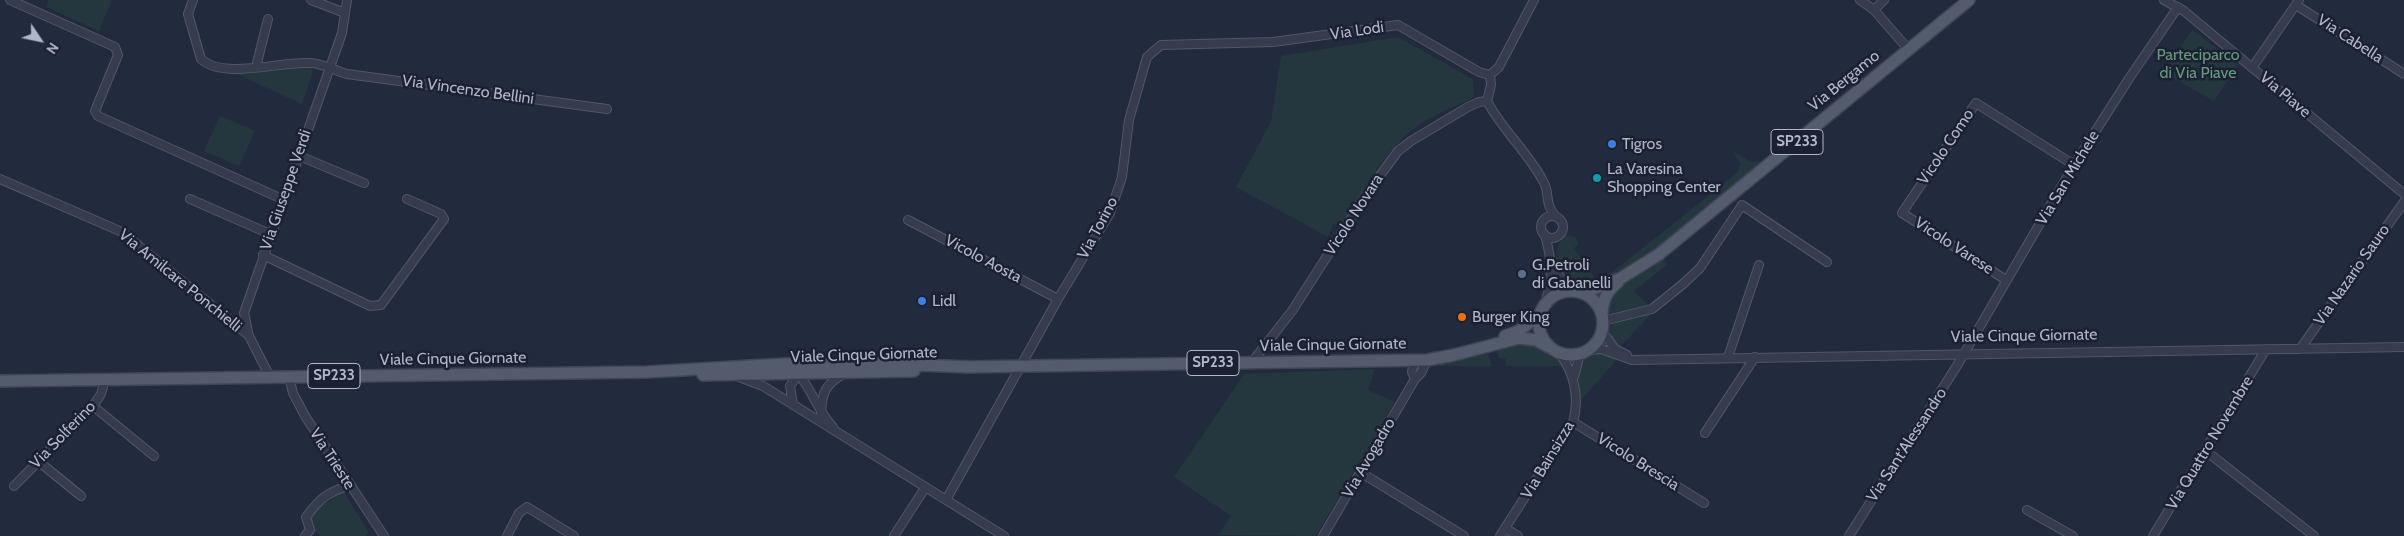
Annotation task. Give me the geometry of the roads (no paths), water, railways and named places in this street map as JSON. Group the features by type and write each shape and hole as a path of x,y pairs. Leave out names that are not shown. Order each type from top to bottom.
{"main road":[{"name":"Via Bergamo","path":"1603,322 1603,303 1606,294 1621,278 1676,241 1969,0"},
{"name":"Via Bergamo","path":"1578,291 1621,278"},
{"path":"1578,291 1597,304 1603,322"},
{"name":"SP233","path":"1541,310 1556,294 1578,291"},
{"name":"Viale Cinque Giornate","path":"1454,355 1519,331 1541,310"},
{"path":"1541,310 1541,335 1549,347"},
{"name":"SP233","path":"1585,352 1600,338 1603,322"},
{"name":"Viale Cinque Giornate","path":"736,370 798,374 972,367 1426,360 1454,355 1519,338 1536,340 1549,347"},
{"name":"SP233","path":"1549,347 1560,354"},
{"path":"1560,354 1585,352"},
{"name":"Viale Cinque Giornate","path":"0,382 736,370 892,364 972,367"}],"street":[{"path":"10,0 115,47 118,55 95,111 98,116 282,199"},
{"name":"Via Vincenzo Bellini","path":"193,0 188,14 201,59 220,69 310,63 347,74 607,108"},
{"path":"311,0 345,13"},
{"name":"Via Giuseppe Verdi","path":"270,377 249,336 244,313 282,199 342,33 347,0"},
{"path":"1534,0 1499,67 1490,76 1491,84 1487,101 1493,113 1519,145 1544,182 1548,208 1560,220 1563,226 1559,236 1554,241 1550,254"},
{"path":"1860,0 1874,10 1909,50"},
{"path":"1874,10 1884,0"},
{"name":"Via Piave","path":"2164,0 2178,7 2404,194"},
{"path":"2252,68 2297,2"},
{"name":"Via Cabella","path":"2297,2 2404,74"},
{"name":"Via San Michele","path":"1964,353 2074,166 2130,77 2178,7"},
{"path":"256,67 268,19"},
{"name":"Via Lodi","path":"1154,51 1161,45 1273,42 1398,25 1479,72 1490,76"},
{"name":"Via Torino","path":"946,500 1058,299 1110,212 1122,177 1129,120 1148,57 1154,51"},
{"name":"Vicolo Novara","path":"1252,362 1292,311 1368,192 1398,151 1411,141 1468,107 1487,101"},
{"name":"Vicolo Como","path":"1902,212 1976,103 2074,166"},
{"path":"298,155 364,183"},
{"name":"Via Amilcare Ponchielli","path":"0,180 122,232 249,336"},
{"path":"190,199 270,234"},
{"path":"263,255 370,306 381,305 444,219 442,214 407,199"},
{"path":"1541,310 1549,292 1551,267 1550,254 1542,229 1547,200"},
{"name":"Via Nazario Sauro","path":"2300,349 2404,202"},
{"path":"1603,322 1652,309 1683,284 1700,268 1742,205 1826,262"},
{"name":"Vicolo Varese","path":"1902,212 2006,280"},
{"path":"1542,223 1549,216 1556,216"},
{"name":"Vicolo Aosta","path":"908,220 1058,299"},
{"path":"1544,235 1553,238 1559,236"},
{"path":"1728,358 1760,265"},
{"path":"1551,267 1578,291"},
{"name":"Viale Cinque Giornate","path":"1603,322 1615,349 1621,353 1644,359"},
{"name":"Viale Cinque Giornate","path":"1585,352 1601,349 1632,360 2404,347"},
{"name":"Via Quattro Novembre","path":"2153,536 2266,349"},
{"name":"Via Bainsizza","path":"1573,379 1585,352"},
{"name":"Via Sant'Alessandro","path":"1849,536 1964,353"},
{"name":"Via Bainsizza","path":"1500,536 1573,422 1576,406 1573,379 1560,354"},
{"path":"1705,433 1755,357"},
{"path":"1414,360 1412,372 1415,380"},
{"name":"Via Avogadro","path":"1323,536 1415,380 1421,373 1426,360"},
{"path":"793,405 790,386 803,370 876,367 892,364"},
{"path":"736,370 1004,536"},
{"path":"821,413 822,397 826,389 832,381 846,373"},
{"path":"798,374 821,413 843,438"},
{"name":"Via Trieste","path":"289,377 293,394 304,416 384,536"},
{"name":"Via Solferino","path":"14,486 92,406 101,394 105,380"},
{"path":"92,406 154,456"},
{"name":"Vicolo Brescia","path":"1573,422 1704,503"},
{"path":"2206,451 2314,536"},
{"path":"38,461 81,496"},
{"path":"1360,472 1464,536"},
{"path":"305,536 310,530 306,517 326,494 350,485"},
{"path":"894,536 925,488"},
{"path":"507,536 519,513 527,507 574,536"},
{"path":"2027,510 2073,536"},
{"path":"1505,528 1518,536"}],"place":[{"name":"Tigros","path":"1612,144"},
{"name":"La Varesina Shopping Center","path":"1597,178"},
{"name":"G.Petroli di Gabanelli","path":"1522,274"},
{"name":"Lidl","path":"922,301"},
{"name":"Burger King","path":"1462,317"}],"park label":[{"name":"Parteciparco di Via Piave","path":"2198,64"}]}
